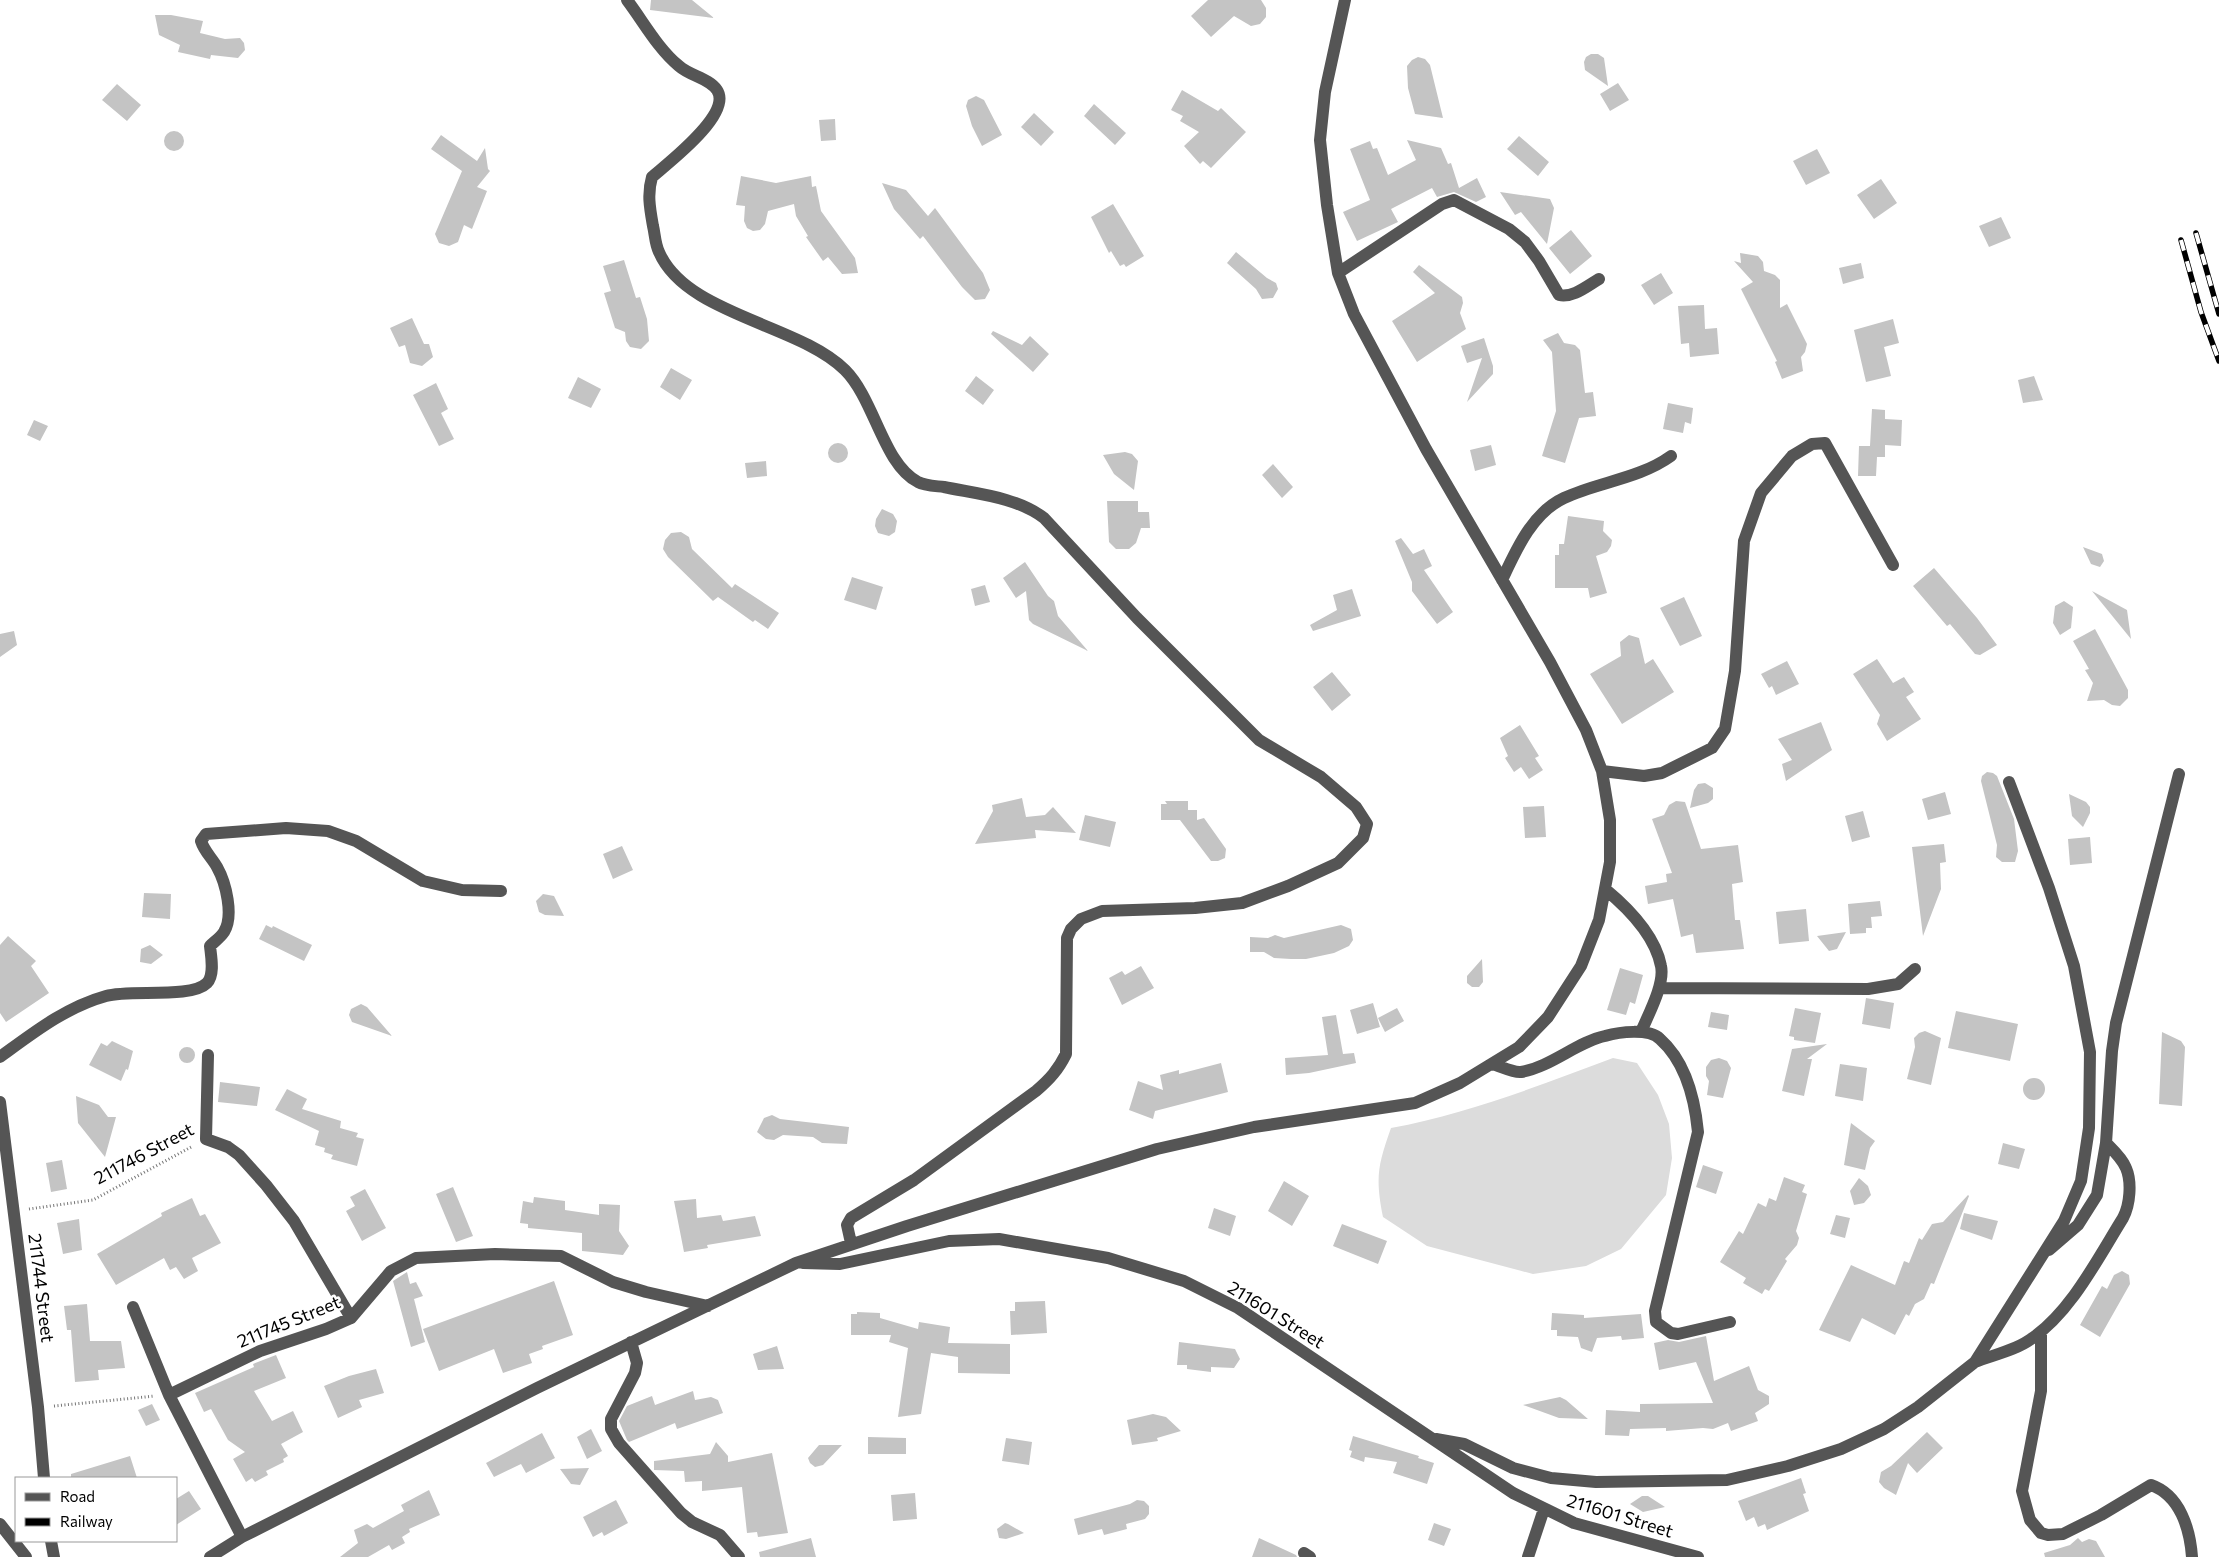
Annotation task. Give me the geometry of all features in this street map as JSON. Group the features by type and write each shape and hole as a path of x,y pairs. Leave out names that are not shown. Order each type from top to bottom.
{"street":[{"path":"627,0 671,59 687,73 712,84 720,95 720,104 714,118 652,178 648,190 659,252 670,268 686,285 712,301 815,349 844,368 862,390 888,450 898,464 918,482 1000,498 1030,508 1044,518 1137,618 1259,740 1321,777 1356,806 1367,824 1363,838 1338,863 1288,886 1242,903 1195,908 1102,911 1081,919 1071,928 1067,938 1066,1054 1059,1068 1036,1091 914,1180 851,1218 847,1224 851,1243"},
{"path":"210,1557 242,1537 632,1342 796,1263 851,1243 1157,1149 1254,1126 1416,1102 1460,1083 1519,1047 1548,1017 1581,966 1600,920 1610,862 1610,820 1602,771 1586,730 1426,449 1358,322 1338,273 1327,205 1320,140 1325,92 1345,0"},
{"path":"1338,273 1442,204 1454,200 1521,238 1539,261 1559,295 1565,296 1574,293 1599,279"},
{"path":"1602,771 1644,776 1662,773 1712,748 1725,729 1735,671 1744,541 1761,493 1792,456 1812,444 1825,444 1892,565"},
{"path":"1502,580 1519,543 1544,513 1562,499 1647,470 1670,456"},
{"path":"2043,1255 2067,1237 2090,1210 2097,1195 2106,1143 2112,1051 2116,1024 2179,774"},
{"path":"1975,1362 2064,1221 2081,1182 2089,1128 2090,1052 2074,966 2049,888 2009,782"},
{"path":"0,1057 52,1019 105,996 127,993 178,992 202,987 208,982 212,977 210,946 225,931 228,915 225,887 217,868 201,840 206,834 212,832 286,828 328,831 356,841 423,881 462,890 502,891"},
{"path":"1605,889 1631,910 1648,936 1661,967 1659,988 1642,1032"},
{"path":"1659,988 1868,989 1898,984 1915,969"},
{"path":"1492,1064 1520,1072 1548,1063 1604,1036 1642,1032 1660,1038 1680,1066 1695,1104 1698,1132 1655,1311 1656,1322 1672,1333 1678,1334 1730,1322"},
{"path":"206,1139 208,1055"},
{"name":"211744 Street","path":"0,1102 38,1408 44,1477"},
{"name":"211746 Street","path":"206,1139 228,1147 239,1155 266,1185 294,1221 351,1318"},
{"path":"1436,1439 1464,1444 1513,1468 1550,1478 1596,1482 1727,1480 1788,1466 1841,1449 1884,1429 1918,1407 1975,1362 2029,1341 2041,1332 2085,1280 2128,1208 2126,1167 2106,1143"},
{"name":"211601 Street","path":"796,1263 840,1264 949,1241 999,1239 1108,1258 1184,1282 1238,1308 1436,1439 1513,1493 1574,1523 1698,1557"},
{"name":"211745 Street","path":"169,1395 260,1351 326,1329 351,1318 390,1271 402,1263 416,1258 495,1254 560,1256 613,1282 646,1292 708,1306"},
{"path":"134,1307 169,1395 242,1537"},
{"path":"2041,1332 2041,1390 2022,1491 2030,1520 2041,1533 2048,1535 2063,1534 2101,1515 2151,1485 2160,1488 2171,1498 2184,1519 2190,1536 2192,1557"},
{"path":"632,1342 637,1363 635,1373 611,1419 611,1430 619,1443 680,1513 692,1522 720,1535 739,1557"},
{"path":"1528,1557 1544,1509"},
{"path":"0,1524 26,1557"},
{"path":"51,1542 54,1557"}],"path":[{"name":"211746 Street","path":"14,1212 94,1200 206,1139"},
{"path":"38,1408 169,1395"}],"shaded area":[{"path":"1613,1058 1637,1063 1658,1095 1669,1124 1672,1158 1666,1195 1621,1249 1586,1266 1533,1274 1427,1246 1383,1217 1379,1191 1379,1171 1391,1128 1476,1107"}],"building":[{"path":"651,0 692,0 714,18 650,10"},
{"path":"1208,0 1261,0 1266,8 1266,17 1260,24 1251,26 1234,16 1211,37 1191,16"},
{"path":"155,15 171,15 203,21 200,33 225,39 240,38 244,43 245,50 238,58 211,55 210,59 178,52 180,45 159,35"},
{"path":"1591,54 1598,54 1604,58 1608,86 1585,70 1584,62 1586,57"},
{"path":"1418,57 1425,59 1430,65 1443,118 1415,114 1408,88 1407,66"},
{"path":"1618,83 1629,100 1610,111 1600,94"},
{"path":"117,84 141,105 127,121 102,100"},
{"path":"1182,90 1218,111 1221,108 1246,132 1211,168 1203,161 1200,164 1184,146 1199,132 1180,121 1183,116 1171,110"},
{"path":"976,96 984,100 1002,135 982,146 972,126 966,106 968,100"},
{"path":"1094,104 1126,133 1115,145 1084,116"},
{"path":"1034,113 1054,132 1041,146 1021,127"},
{"path":"835,119 836,140 821,141 819,120"},
{"path":"170,131 178,131 184,137 184,145 178,151 170,151 164,145 164,137"},
{"path":"441,135 477,161 485,148 488,169 490,171 477,187 487,191 472,229 464,225 458,242 449,246 439,243 435,234 462,171 431,149"},
{"path":"1519,136 1549,162 1538,176 1507,149"},
{"path":"1407,140 1441,148 1448,164 1451,163 1459,188 1477,178 1486,197 1476,202 1454,192 1437,197 1432,188 1391,209 1398,222 1357,241 1343,212 1370,200 1350,149 1370,141 1373,149 1377,148 1388,175 1416,160"},
{"path":"1817,149 1830,173 1806,185 1793,161"},
{"path":"741,176 776,183 811,176 812,187 816,186 821,211 855,258 858,273 842,274 828,257 823,261 806,237 808,236 796,216 794,204 768,211 765,224 760,230 753,231 747,228 744,221 745,206 736,205"},
{"path":"1881,179 1897,203 1874,219 1857,195"},
{"path":"882,183 906,190 928,216 935,208 983,273 990,290 985,299 975,300 962,287 923,236 920,239 894,209"},
{"path":"1500,192 1550,199 1554,208 1547,244 1521,212 1515,215"},
{"path":"1113,204 1144,256 1126,267 1124,264 1120,266 1111,251 1109,253 1091,217"},
{"path":"2001,217 2011,238 1989,247 1979,226"},
{"path":"1571,230 1592,256 1570,274 1549,248"},
{"path":"1236,252 1267,278 1276,283 1278,289 1273,298 1262,299 1256,289 1227,263"},
{"path":"1740,253 1758,256 1763,262 1764,271 1775,275 1780,280 1780,308 1787,304 1807,344 1805,352 1801,357 1803,371 1782,379 1775,362 1777,361 1741,289 1753,282 1734,261 1741,263"},
{"path":"624,260 636,298 640,297 647,319 649,341 641,349 630,347 626,341 625,332 615,328 604,293 611,291 603,266"},
{"path":"1861,263 1864,278 1843,284 1839,268"},
{"path":"1419,265 1462,297 1463,303 1460,313 1466,329 1417,362 1392,321 1435,293 1413,272"},
{"path":"1661,273 1673,293 1654,305 1641,285"},
{"path":"1704,305 1705,329 1717,328 1719,354 1690,357 1689,343 1681,344 1678,306"},
{"path":"412,318 424,344 429,344 433,357 422,366 410,363 405,345 399,347 390,328"},
{"path":"1893,319 1899,343 1884,347 1891,376 1866,382 1854,330"},
{"path":"993,331 1022,345 1030,336 1049,354 1033,372 991,334"},
{"path":"1558,333 1564,343 1575,345 1580,350 1585,393 1593,392 1596,416 1579,418 1565,463 1542,456 1556,411 1552,352 1543,340"},
{"path":"1484,338 1493,366 1493,374 1467,402 1482,358 1467,363 1461,346"},
{"path":"671,368 692,380 680,400 660,387"},
{"path":"976,376 994,390 983,405 965,391"},
{"path":"2034,376 2043,400 2023,403 2018,380"},
{"path":"578,377 601,389 591,408 568,398"},
{"path":"436,383 448,409 441,413 454,439 439,446 413,395"},
{"path":"1668,403 1693,408 1691,424 1685,422 1683,433 1663,429"},
{"path":"1872,409 1885,410 1885,419 1902,420 1901,446 1885,445 1885,457 1877,457 1876,476 1858,476 1859,446 1870,446"},
{"path":"34,420 48,426 40,441 27,435"},
{"path":"838,443 845,446 848,453 845,460 838,463 831,460 828,453 831,446"},
{"path":"1491,445 1496,465 1475,471 1470,450"},
{"path":"1125,452 1132,454 1138,461 1134,490 1114,474 1103,455"},
{"path":"766,461 767,476 747,478 745,463"},
{"path":"1273,464 1293,487 1282,498 1262,475"},
{"path":"1107,501 1138,501 1138,512 1149,512 1150,528 1141,528 1136,543 1129,549 1116,549 1109,542"},
{"path":"882,509 893,514 897,521 895,532 889,536 878,533 875,526 876,519"},
{"path":"1568,516 1604,521 1603,531 1612,540 1611,546 1607,552 1596,556 1607,593 1590,598 1588,588 1555,588 1555,555 1559,555 1559,544 1564,544"},
{"path":"681,532 689,537 692,549 732,588 735,584 779,613 768,629 755,620 753,622 718,597 713,601 668,557 663,549 665,540 671,533"},
{"path":"1401,538 1413,554 1424,549 1432,566 1424,570 1453,612 1437,624 1412,591 1412,582 1395,541"},
{"path":"2083,547 2102,554 2104,561 2100,567 2091,564"},
{"path":"1025,562 1048,596 1054,601 1058,616 1088,651 1033,624 1029,620 1026,591 1016,598 1003,578"},
{"path":"1934,568 1977,618 1997,645 1980,655 1975,654 1950,624 1947,626 1913,586"},
{"path":"852,577 883,587 876,610 844,600"},
{"path":"985,585 990,602 975,606 971,589"},
{"path":"1352,589 1361,616 1313,631 1310,625 1337,610 1333,595"},
{"path":"2092,591 2127,610 2131,639"},
{"path":"1684,597 1702,636 1680,646 1660,608"},
{"path":"2064,601 2073,607 2071,628 2060,635 2053,623 2055,606"},
{"path":"2095,629 2128,690 2128,698 2120,706 2112,705 2104,700 2087,701 2093,683 2085,670 2089,669 2073,641"},
{"path":"14,631 17,645 0,657 0,634"},
{"path":"1629,635 1639,638 1645,664 1653,659 1674,692 1622,724 1590,674 1621,656 1620,642"},
{"path":"1877,659 1893,683 1904,677 1914,692 1906,697 1921,719 1887,741 1877,724 1880,715 1853,674"},
{"path":"1787,661 1799,684 1776,695 1772,686 1769,688 1761,674"},
{"path":"1332,672 1351,695 1332,711 1313,687"},
{"path":"1821,722 1832,750 1786,781 1782,764 1792,760 1778,739"},
{"path":"1520,725 1539,756 1535,758 1543,770 1529,779 1521,767 1514,772 1505,758 1508,756 1500,738"},
{"path":"1987,772 1997,776 2014,819 2018,851 2015,862 2002,862 1996,857 1997,845 1981,781 1982,776"},
{"path":"1705,783 1713,788 1713,799 1708,803 1690,808 1694,790 1698,784"},
{"path":"1945,792 1951,814 1928,820 1922,799"},
{"path":"2069,794 2086,802 2090,807 2090,813 2083,827 2072,816"},
{"path":"1022,798 1026,817 1045,815 1053,807 1076,833 1035,830 1036,838 975,844 993,811 992,805"},
{"path":"1165,801 1188,801 1188,810 1197,810 1197,820 1204,818 1226,849 1225,858 1211,861 1180,820 1161,820 1161,804 1167,804"},
{"path":"1676,801 1685,802 1701,849 1738,845 1743,882 1732,884 1735,920 1740,920 1744,949 1696,953 1693,934 1681,937 1673,899 1648,904 1645,886 1667,882 1666,874 1672,873 1652,819 1664,815 1669,805"},
{"path":"1544,806 1546,837 1525,838 1523,807"},
{"path":"1863,811 1870,837 1852,842 1845,816"},
{"path":"1085,815 1116,822 1110,847 1079,840"},
{"path":"2090,837 2092,863 2070,865 2068,839"},
{"path":"1944,844 1946,862 1940,863 1941,889 1923,936 1912,847"},
{"path":"622,846 633,870 613,879 603,854"},
{"path":"144,893 171,894 170,919 142,917"},
{"path":"543,894 554,896 564,916 545,915 539,912 536,901"},
{"path":"1880,901 1882,916 1871,917 1872,928 1866,928 1866,933 1850,934 1848,904"},
{"path":"1806,909 1809,941 1779,944 1776,912"},
{"path":"266,925 272,928 273,926 312,945 304,961 259,939"},
{"path":"1341,925 1351,929 1353,940 1349,946 1334,953 1306,959 1291,959 1274,958 1264,952 1250,952 1250,937 1268,938 1275,935 1284,938"},
{"path":"1846,932 1837,949 1829,951 1817,936"},
{"path":"8,936 36,961 31,966 49,993 6,1022 0,1013 0,945"},
{"path":"150,945 163,955 151,964 140,962 141,949"},
{"path":"1482,959 1483,982 1479,987 1472,987 1467,983 1467,976"},
{"path":"1141,966 1154,988 1122,1005 1109,978 1122,971 1125,975"},
{"path":"1620,968 1643,975 1635,1004 1630,1002 1626,1015 1607,1010"},
{"path":"1866,998 1894,1003 1890,1029 1862,1024"},
{"path":"1373,1003 1380,1027 1357,1034 1350,1010"},
{"path":"361,1004 367,1007 392,1036 352,1022 349,1015 351,1009"},
{"path":"1397,1008 1404,1021 1385,1032 1378,1018"},
{"path":"1795,1008 1821,1013 1815,1043 1794,1040 1794,1037 1789,1036"},
{"path":"1956,1011 2018,1024 2010,1061 1948,1048"},
{"path":"1711,1012 1729,1015 1727,1030 1708,1027"},
{"path":"1336,1015 1343,1054 1354,1053 1356,1063 1309,1073 1286,1075 1285,1058 1328,1055 1322,1017"},
{"path":"1925,1031 1941,1038 1931,1085 1907,1079 1915,1047 1914,1038 1919,1033"},
{"path":"2162,1032 2181,1041 2185,1047 2182,1106 2159,1104"},
{"path":"112,1041 133,1051 128,1070 126,1069 121,1081 89,1065 101,1043 107,1046"},
{"path":"1827,1044 1807,1059 1812,1059 1804,1096 1782,1091 1792,1049"},
{"path":"184,1047 190,1047 195,1052 193,1061 184,1063 179,1058 179,1052"},
{"path":"1719,1058 1727,1061 1731,1068 1723,1098 1707,1095 1709,1081 1706,1076 1706,1067 1711,1060"},
{"path":"1221,1063 1228,1092 1155,1111 1153,1119 1129,1110 1138,1081 1163,1090 1160,1075 1179,1070 1179,1074"},
{"path":"1840,1064 1867,1068 1863,1101 1835,1096"},
{"path":"2034,1078 2042,1081 2045,1089 2042,1097 2034,1100 2026,1097 2023,1089 2026,1081"},
{"path":"220,1082 260,1087 257,1106 218,1102"},
{"path":"287,1089 307,1099 302,1109 341,1121 340,1128 358,1133 356,1137 364,1139 357,1166 331,1159 333,1155 324,1152 325,1148 315,1145 319,1131 275,1110"},
{"path":"76,1096 99,1105 108,1117 116,1117 105,1157 78,1123"},
{"path":"772,1115 780,1119 849,1127 847,1144 822,1143 813,1137 783,1135 774,1140 766,1139 757,1132 764,1118"},
{"path":"1851,1123 1875,1141 1870,1148 1865,1170 1844,1165"},
{"path":"2003,1143 2025,1149 2019,1169 1998,1164"},
{"path":"62,1160 67,1189 51,1192 46,1163"},
{"path":"1703,1165 1723,1172 1716,1194 1696,1187"},
{"path":"1784,1177 1805,1185 1802,1192 1807,1194 1796,1231 1799,1238 1797,1245 1785,1259 1787,1261 1769,1291 1765,1289 1762,1294 1743,1283 1746,1278 1720,1262 1739,1231 1743,1234 1758,1203 1766,1207 1769,1198 1776,1201"},
{"path":"1859,1178 1868,1186 1871,1195 1864,1203 1854,1205 1850,1191"},
{"path":"1284,1181 1309,1196 1292,1226 1268,1211"},
{"path":"453,1187 473,1236 456,1242 436,1194"},
{"path":"365,1189 386,1228 362,1241 346,1211 355,1206 350,1197"},
{"path":"1968,1195 1934,1284 1931,1283 1924,1299 1915,1304 1909,1316 1906,1314 1895,1335 1862,1318 1850,1342 1819,1330 1851,1265 1895,1285 1904,1261 1909,1263 1919,1238 1922,1240 1932,1224 1943,1222"},
{"path":"534,1197 565,1201 565,1210 599,1215 599,1204 620,1205 619,1231 629,1246 623,1255 582,1251 582,1233 528,1228 528,1224 520,1223 523,1201 533,1203"},
{"path":"192,1198 200,1216 205,1214 221,1243 192,1258 198,1271 184,1279 176,1267 170,1270 164,1258 116,1285 97,1254 162,1216 161,1213"},
{"path":"696,1199 697,1218 721,1215 723,1221 755,1216 761,1236 707,1245 708,1248 684,1252 674,1201"},
{"path":"1214,1208 1236,1216 1230,1236 1208,1228"},
{"path":"1964,1213 1998,1221 1992,1240 1960,1229"},
{"path":"1836,1215 1850,1218 1845,1238 1830,1234"},
{"path":"79,1219 82,1250 63,1254 57,1223"},
{"path":"1342,1224 1387,1241 1378,1264 1333,1246"},
{"path":"2122,1271 2129,1275 2130,1284 2100,1337 2080,1325 2102,1286 2107,1289 2114,1275"},
{"path":"407,1272 410,1284 416,1282 423,1296 414,1299 425,1342 411,1347 393,1281"},
{"path":"554,1281 573,1335 542,1346 543,1349 529,1354 532,1363 503,1373 494,1349 439,1371 423,1329"},
{"path":"1045,1301 1047,1333 1011,1335 1010,1311 1015,1311 1015,1302"},
{"path":"87,1304 90,1341 121,1341 125,1368 98,1370 99,1380 75,1382 71,1330 67,1330 64,1306"},
{"path":"857,1312 880,1313 880,1318 918,1329 919,1322 950,1327 948,1343 1010,1344 1010,1374 958,1373 958,1357 931,1353 921,1414 898,1417 908,1348 889,1342 891,1335 851,1335 851,1314 857,1314"},
{"path":"1552,1313 1584,1315 1584,1318 1641,1314 1644,1338 1622,1340 1621,1336 1597,1338 1592,1352 1581,1348 1578,1337 1557,1336 1557,1330 1551,1330"},
{"path":"1706,1336 1714,1381 1749,1366 1758,1390 1769,1396 1769,1404 1755,1413 1758,1421 1731,1431 1728,1423 1713,1429 1666,1431 1666,1428 1630,1429 1629,1436 1605,1435 1606,1410 1640,1412 1640,1404 1713,1403 1696,1362 1659,1370 1654,1343 1668,1340 1679,1342"},
{"path":"1179,1342 1235,1349 1240,1359 1234,1368 1211,1367 1211,1372 1187,1369 1187,1365 1177,1365"},
{"path":"777,1346 784,1369 758,1370 753,1354"},
{"path":"276,1355 286,1378 254,1391 272,1421 293,1411 303,1432 281,1444 288,1456 283,1459 284,1462 266,1471 268,1475 255,1482 252,1478 246,1482 233,1459 245,1452 228,1440 211,1409 204,1412 195,1393 254,1367 253,1364"},
{"path":"376,1369 384,1393 359,1400 362,1407 338,1418 324,1386 349,1376"},
{"path":"693,1391 695,1400 711,1397 718,1400 723,1413 677,1429 675,1423 629,1442 627,1440 619,1421 627,1406 652,1396 655,1405"},
{"path":"1560,1397 1588,1419 1559,1418 1523,1405"},
{"path":"152,1404 160,1420 146,1426 138,1410"},
{"path":"1153,1414 1166,1417 1181,1431 1157,1438 1158,1441 1132,1445 1127,1420"},
{"path":"591,1429 602,1451 587,1459 577,1437"},
{"path":"1927,1432 1943,1448 1917,1473 1908,1463 1896,1495 1884,1488 1879,1482 1881,1472 1891,1466"},
{"path":"542,1433 555,1458 526,1473 521,1464 494,1477 486,1463"},
{"path":"1353,1436 1419,1456 1418,1458 1434,1463 1427,1484 1393,1473 1397,1462 1365,1457 1364,1462 1350,1457 1352,1451 1349,1450"},
{"path":"868,1437 906,1438 906,1454 868,1454"},
{"path":"1006,1438 1032,1442 1029,1465 1002,1461"},
{"path":"716,1442 728,1456 728,1462 772,1453 788,1533 758,1537 757,1532 747,1533 742,1487 702,1491 702,1481 685,1482 684,1471 654,1470 654,1461 710,1454"},
{"path":"819,1445 842,1445 823,1465 815,1467 808,1458"},
{"path":"130,1456 137,1477 71,1477 71,1474"},
{"path":"589,1468 580,1485 571,1484 560,1469"},
{"path":"1801,1478 1806,1493 1803,1494 1809,1511 1767,1530 1765,1524 1758,1527 1754,1517 1746,1521 1738,1501"},
{"path":"429,1490 440,1515 409,1529 410,1532 402,1537 405,1543 392,1550 389,1545 368,1557 340,1557 358,1543 354,1530 367,1524 373,1528 404,1511 401,1505"},
{"path":"189,1491 201,1509 178,1524 178,1498"},
{"path":"915,1493 917,1519 893,1521 891,1495"},
{"path":"1642,1496 1648,1496 1665,1507 1643,1512 1630,1504"},
{"path":"616,1500 628,1523 604,1536 602,1532 593,1537 583,1517"},
{"path":"1137,1500 1144,1501 1149,1506 1149,1514 1145,1519 1126,1524 1127,1529 1104,1535 1102,1529 1078,1535 1074,1519 1130,1504"},
{"path":"1005,1523 1024,1533 1006,1539 999,1538 997,1529"},
{"path":"1434,1523 1451,1529 1444,1546 1428,1540"},
{"path":"811,1538 816,1557 760,1557 759,1552"},
{"path":"1259,1538 1296,1555 1297,1557 1252,1557"},
{"path":"2078,1538 2082,1542 2089,1539 2096,1541 2105,1557 2045,1557 2044,1553 2070,1545"}],"railway":[{"path":"2196,233 2219,314"},
{"path":"2181,240 2201,312 2219,361"}]}
